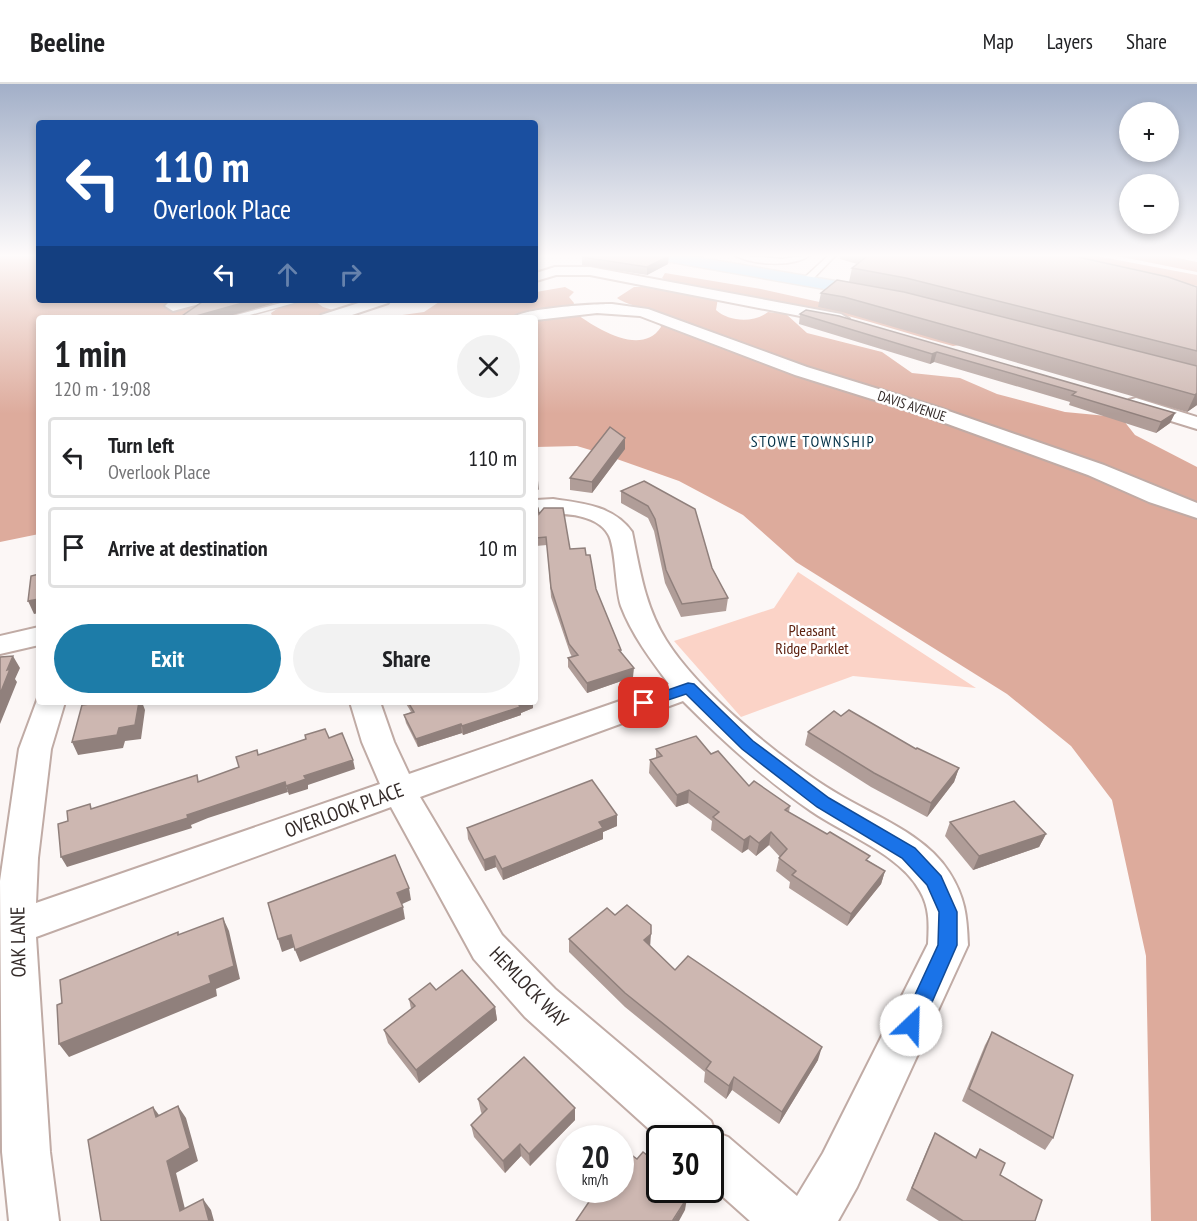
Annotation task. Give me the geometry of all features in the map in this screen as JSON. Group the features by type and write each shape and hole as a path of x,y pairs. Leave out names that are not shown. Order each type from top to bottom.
{"street":[{"path":"336,315 358,308"},
{"name":"DAVIS AVENUE","path":"538,315 577,310 624,308"},
{"name":"DAVIS AVENUE","path":"625,308 665,318 801,371 930,411 1096,470 1157,498 1197,511"},
{"path":"779,308 857,323"},
{"path":"1122,400 1197,423"},
{"path":"538,507 553,506 583,510 604,518 620,532 634,605 654,644 688,688 747,745 823,802 909,853 934,881 948,912 948,945 840,1170 810,1221"},
{"path":"0,645 36,637"},
{"name":"OVERLOOK PLACE","path":"8,930 688,688"},
{"name":"OAK LANE","path":"34,1221 26,1152 8,930 35,749 49,705"},
{"name":"HEMLOCK WAY","path":"366,705 378,742 399,790 488,947 540,1004 679,1125"},
{"path":"724,1165 788,1221"}],"lane":[{"path":"241,315 269,308"}],"green space":[{"name":"Pleasant Ridge Parklet","path":"798,572 976,688 853,676 741,717 674,641 774,608"}],"shaded area":[{"path":"0,308 214,308 200,315 36,315 36,535 0,542"},
{"path":"278,308 326,308 349,315 272,315 271,313"},
{"path":"430,308 572,308 529,315 402,315 424,312"},
{"path":"641,308 716,308 721,314 742,320 756,318 768,312 786,314 807,333 882,352 912,373 960,378 997,394 1065,412 1107,416 1124,421 1135,435 1197,467 1197,1221 1151,1221 1146,956 1112,800 1071,746 1007,694 796,562 743,515 679,481 597,452 577,446 538,447 538,317 574,312 605,332 630,340 642,340 652,336 661,327 649,311"},
{"path":"816,308 847,308 878,315 961,345 953,346"}],"building":[{"path":"193,308 224,308 200,315 183,315"},
{"path":"884,308 968,308 1197,366 1197,393 1195,395"},
{"path":"1026,308 1197,308 1197,351"},
{"path":"806,310 839,316 1175,413 1161,422 1072,395 1076,392 937,352 932,354 800,314"},
{"path":"610,427 625,438 592,482 570,478"},
{"path":"644,481 695,509 712,568 728,598 682,604 666,570 655,519 648,506 621,491"},
{"path":"538,508 539,514 544,508 563,508 570,549 585,548 586,555 590,555 596,589 621,650 619,650 634,668 587,683 568,658 578,655 569,644 551,588 546,537 538,538"},
{"path":"36,575 36,600 28,601 31,576"},
{"path":"13,656 7,670 10,669 0,694 0,657"},
{"path":"82,705 138,705 135,725 119,728 117,735 72,742"},
{"path":"410,705 519,705 520,707 416,739 404,715 414,712"},
{"path":"849,710 916,749 959,768 931,803 874,773 808,732 834,711 841,716"},
{"path":"325,729 329,738 342,733 353,760 304,776 306,779 286,786 285,782 187,815 188,818 61,857 58,824 68,821 67,811 90,804 91,809 197,775 198,782 239,767 236,757 257,750 258,755 306,739 305,735"},
{"path":"696,736 711,754 718,751 749,786 754,781 790,806 785,810 827,834 830,832 870,856 866,860 885,871 851,914 792,875 796,871 779,858 787,849 771,832 759,843 750,836 744,840 713,817 719,812 689,790 677,795 650,760 662,756 656,749"},
{"path":"592,780 617,815 599,822 603,828 502,869 495,856 484,860 467,828"},
{"path":"1014,801 1046,834 979,856 950,822"},
{"path":"395,855 409,888 397,893 403,907 295,950 291,935 278,939 268,903"},
{"path":"627,905 651,925 651,934 644,940 675,970 688,956 822,1047 782,1112 734,1077 729,1086 706,1069 711,1062 625,993 569,939 607,908 615,915"},
{"path":"223,918 234,966 209,976 211,983 59,1044 57,1005 62,1003 60,980 178,932 178,935"},
{"path":"462,970 495,1007 416,1070 384,1030 415,1006 409,999 430,983 436,990"},
{"path":"992,1032 1073,1075 1053,1138 969,1089"},
{"path":"524,1057 575,1108 529,1154 520,1144 503,1161 471,1125 487,1109 478,1099"},
{"path":"178,1106 190,1148 167,1161 180,1211 203,1199 209,1221 101,1221 88,1140 153,1107 156,1117"},
{"path":"935,1133 976,1158 980,1149 1005,1163 1000,1175 1042,1200 1035,1221 963,1221 912,1188"},
{"path":"643,1152 646,1154 646,1203 684,1203 674,1221 576,1221 588,1203 634,1203 634,1157 637,1159"}],"district":[{"name":"STOWE TOWNSHIP","path":"813,441"}],"route":[{"path":"644,703 688,688 747,745 823,802 909,853 934,881 948,912 948,945 911,1025"}]}
